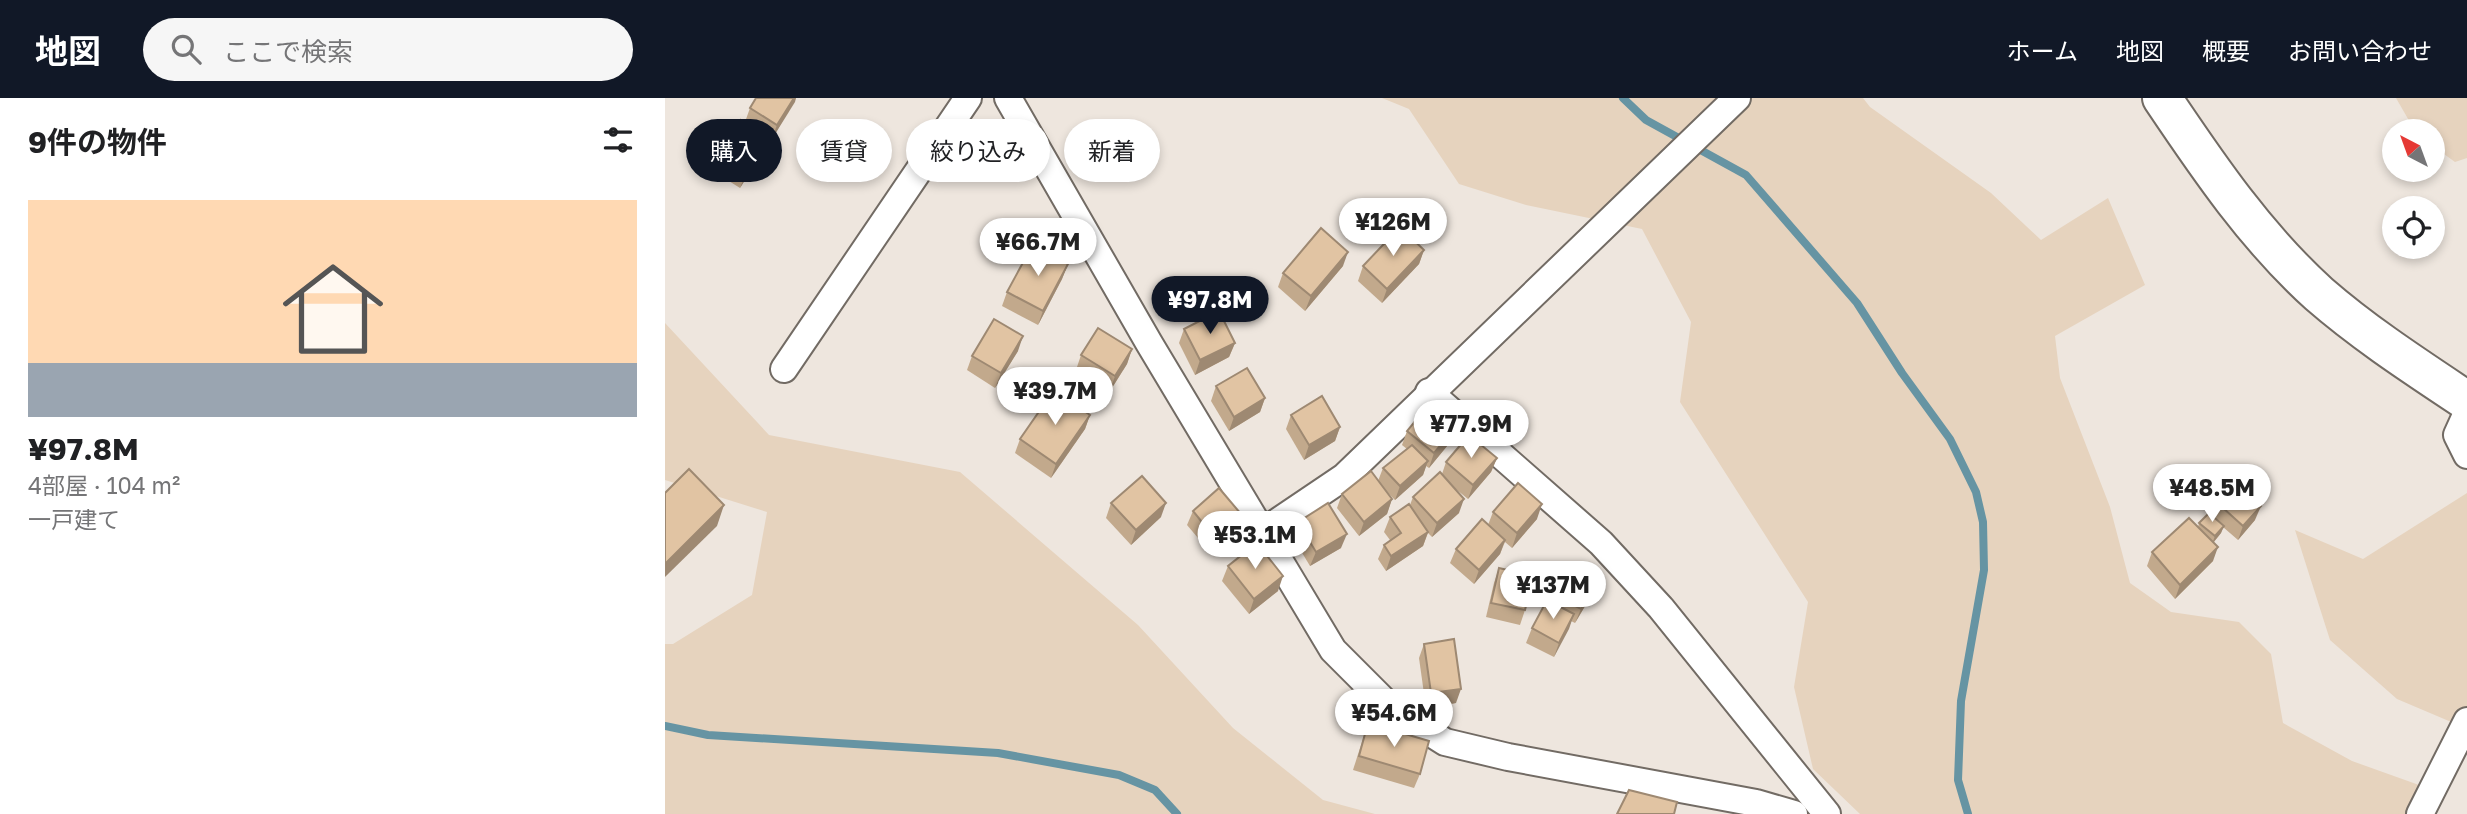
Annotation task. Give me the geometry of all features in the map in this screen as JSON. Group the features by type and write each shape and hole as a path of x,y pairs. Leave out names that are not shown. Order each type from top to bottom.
{"street":[{"path":"784,369 968,98"},
{"path":"1008,98 1149,343 1265,531 1333,650 1391,708 1445,742 1530,762 1756,803 1794,814"},
{"path":"1265,531 1344,477 1429,392 1737,98"},
{"path":"2162,98 2215,177 2265,239 2314,289 2372,337 2467,401"},
{"path":"1429,392 1601,543 1661,608 1826,814"},
{"path":"2467,413 2457,435 2467,455"},
{"path":"2420,814 2467,721"}],"shaded area":[{"path":"1382,98 1863,98 1870,107 1991,193 2041,240 2108,198 2145,285 2055,336 2060,378 2110,507 2130,583 2171,612 2239,622 2271,654 2283,723 2352,761 2419,785 2408,814 1860,814 1813,769 1794,687 1808,602 1680,402 1691,322 1642,229 1526,205 1459,184 1409,109"},
{"path":"2396,98 2467,98 2467,158 2455,162 2445,155 2445,119 2408,119"},
{"path":"665,323 769,435 960,472 1138,625 1233,728 1323,800 1375,814 665,814 665,644 673,644 752,595 767,512 665,480"},
{"path":"2467,493 2467,721 2463,727 2397,699 2330,640 2295,530 2363,559"}],"building":[{"path":"756,98 794,98 781,119 767,119 750,108"},
{"path":"1400,227 1424,250 1387,289 1363,266"},
{"path":"1321,228 1348,252 1311,296 1283,273"},
{"path":"1032,246 1068,264 1043,311 1007,292"},
{"path":"1219,311 1235,343 1200,360 1184,329"},
{"path":"994,319 1023,336 1001,373 972,356"},
{"path":"1098,328 1132,349 1115,376 1081,355"},
{"path":"1247,368 1265,398 1234,417 1216,386"},
{"path":"1054,390 1090,415 1056,464 1020,439"},
{"path":"1322,396 1340,427 1309,445 1291,415"},
{"path":"1430,403 1457,426 1434,453 1407,431"},
{"path":"1469,435 1497,458 1473,485 1446,462"},
{"path":"1412,445 1428,461 1400,486 1383,468"},
{"path":"689,469 724,505 665,564 665,493"},
{"path":"1371,471 1392,499 1364,522 1342,494"},
{"path":"1440,472 1464,499 1437,523 1413,497"},
{"path":"2249,474 2262,485 2251,497 2261,506 2243,526 2212,498 2233,476 2241,484"},
{"path":"1142,476 1166,503 1136,530 1111,503"},
{"path":"1518,483 1542,504 1517,533 1493,512"},
{"path":"1219,488 1241,514 1214,537 1193,511"},
{"path":"1328,503 1347,534 1316,552 1298,522"},
{"path":"1409,504 1428,532 1391,556 1384,545 1401,533 1390,517"},
{"path":"2209,513 2224,526 2215,536 2199,523"},
{"path":"2189,518 2218,547 2180,585 2152,552"},
{"path":"1482,519 1505,540 1479,570 1456,549"},
{"path":"1257,543 1283,576 1254,599 1228,566"},
{"path":"1499,568 1533,576 1525,610 1491,603"},
{"path":"1564,571 1593,586 1581,609 1552,594"},
{"path":"1547,600 1574,614 1559,643 1532,628"},
{"path":"1454,639 1461,689 1431,693 1424,644"},
{"path":"1368,723 1429,741 1420,774 1359,756"},
{"path":"1629,790 1677,802 1674,814 1617,814"}],"waterway":[{"path":"1623,98 1646,120 1746,175 1857,303 1902,373 1950,439 1976,492 1983,522 1984,570 1961,701 1958,780 1968,814"},
{"path":"665,726 708,735 998,753 1119,775 1155,790 1177,814"}]}
